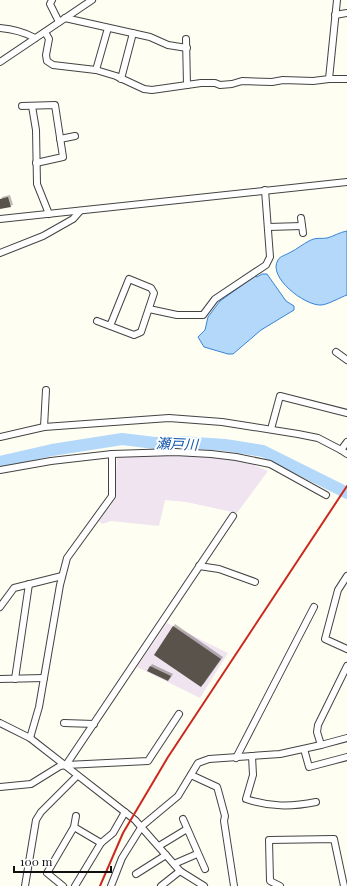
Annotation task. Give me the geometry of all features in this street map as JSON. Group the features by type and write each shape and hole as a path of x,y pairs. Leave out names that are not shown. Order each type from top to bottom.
{"street":[{"path":"52,0 50,4 62,20 133,33 150,37 168,45 187,48"},
{"path":"0,62 92,0"},
{"path":"329,79 336,0"},
{"path":"335,15 347,13"},
{"path":"0,28 13,29 26,33 35,38"},
{"path":"96,70 108,28"},
{"path":"45,32 49,39 46,55 47,61 53,65 96,70 116,76 144,89 152,90 201,83 215,83 220,85 242,81 272,82 283,80 313,81 347,79"},
{"path":"121,79 133,33"},
{"path":"186,39 187,85"},
{"path":"22,106 55,105 63,158 36,163"},
{"path":"32,106 36,130 37,184 49,214"},
{"path":"60,139 75,136"},
{"path":"0,219 80,212 265,190 347,182"},
{"path":"149,309 177,315 203,315 215,299 266,265 270,258 265,190"},
{"path":"0,253 43,236 73,220 80,212"},
{"path":"301,218 303,233"},
{"path":"268,228 302,226"},
{"path":"97,321 110,326 134,335 141,332 154,294 151,288 129,280 110,326"},
{"path":"336,352 347,360"},
{"path":"44,427 46,390"},
{"path":"271,429 280,396 347,413"},
{"path":"0,437 44,427 169,418 222,422 318,438 347,454"},
{"path":"341,450 347,442"},
{"path":"0,470 51,461 112,454 175,452 211,454 236,457 270,464 326,495"},
{"path":"30,738 39,707 62,576 67,558 112,496 112,454"},
{"path":"66,765 233,516"},
{"path":"200,566 219,569 255,582"},
{"path":"0,607 14,588 62,576"},
{"path":"347,576 338,590 325,638 347,650"},
{"path":"15,679 29,584"},
{"path":"236,758 314,607"},
{"path":"321,745 317,732 318,725 347,666"},
{"path":"0,679 44,678"},
{"path":"0,787 31,784 60,766 148,761 179,714"},
{"path":"0,723 30,738 125,812 142,826 180,871 194,884 204,886"},
{"path":"64,723 94,724"},
{"path":"111,886 122,858 142,826 178,796 198,763 209,759 280,754 347,738"},
{"path":"304,749 309,767 347,757"},
{"path":"252,756 253,775 246,799 261,804 294,806 316,802"},
{"path":"191,775 217,787 225,816 224,821 234,886"},
{"path":"24,886 36,820 41,812 77,776"},
{"path":"74,886 101,843 114,833 125,812"},
{"path":"63,886 47,873 74,827 76,816"},
{"path":"183,819 197,854 205,869"},
{"path":"74,827 101,843"},
{"path":"159,846 187,829"},
{"path":"280,886 270,881 270,840 334,839 344,886"},
{"path":"174,864 197,854"},
{"path":"136,874 166,855"},
{"path":"161,886 180,871"}],"shaded area":[{"path":"172,454 230,459 254,465 268,471 237,513 186,502 165,500 159,526 111,521 102,524 99,521 111,505 115,493 117,457 131,455"},
{"path":"167,623 228,653 200,698 137,667"}],"water":[{"path":"347,231 347,295 321,305 306,301 289,289 278,274 276,267 280,257 311,240 327,238"},
{"path":"262,274 267,274 286,301 294,306 294,310 261,330 233,354 204,347 198,337 205,330 208,317 220,301 255,276 257,277"}],"building":[{"path":"8,197 11,207 0,209 0,199"},
{"path":"173,626 221,659 201,687 154,655"},
{"path":"150,666 171,676 168,681 147,671"}],"waterway":[{"name":"瀬戸川","path":"0,462 52,450 122,439 155,443 181,442 225,445 263,451 347,493"}],"railway":[{"path":"100,886 123,833 168,757 347,486"}]}
